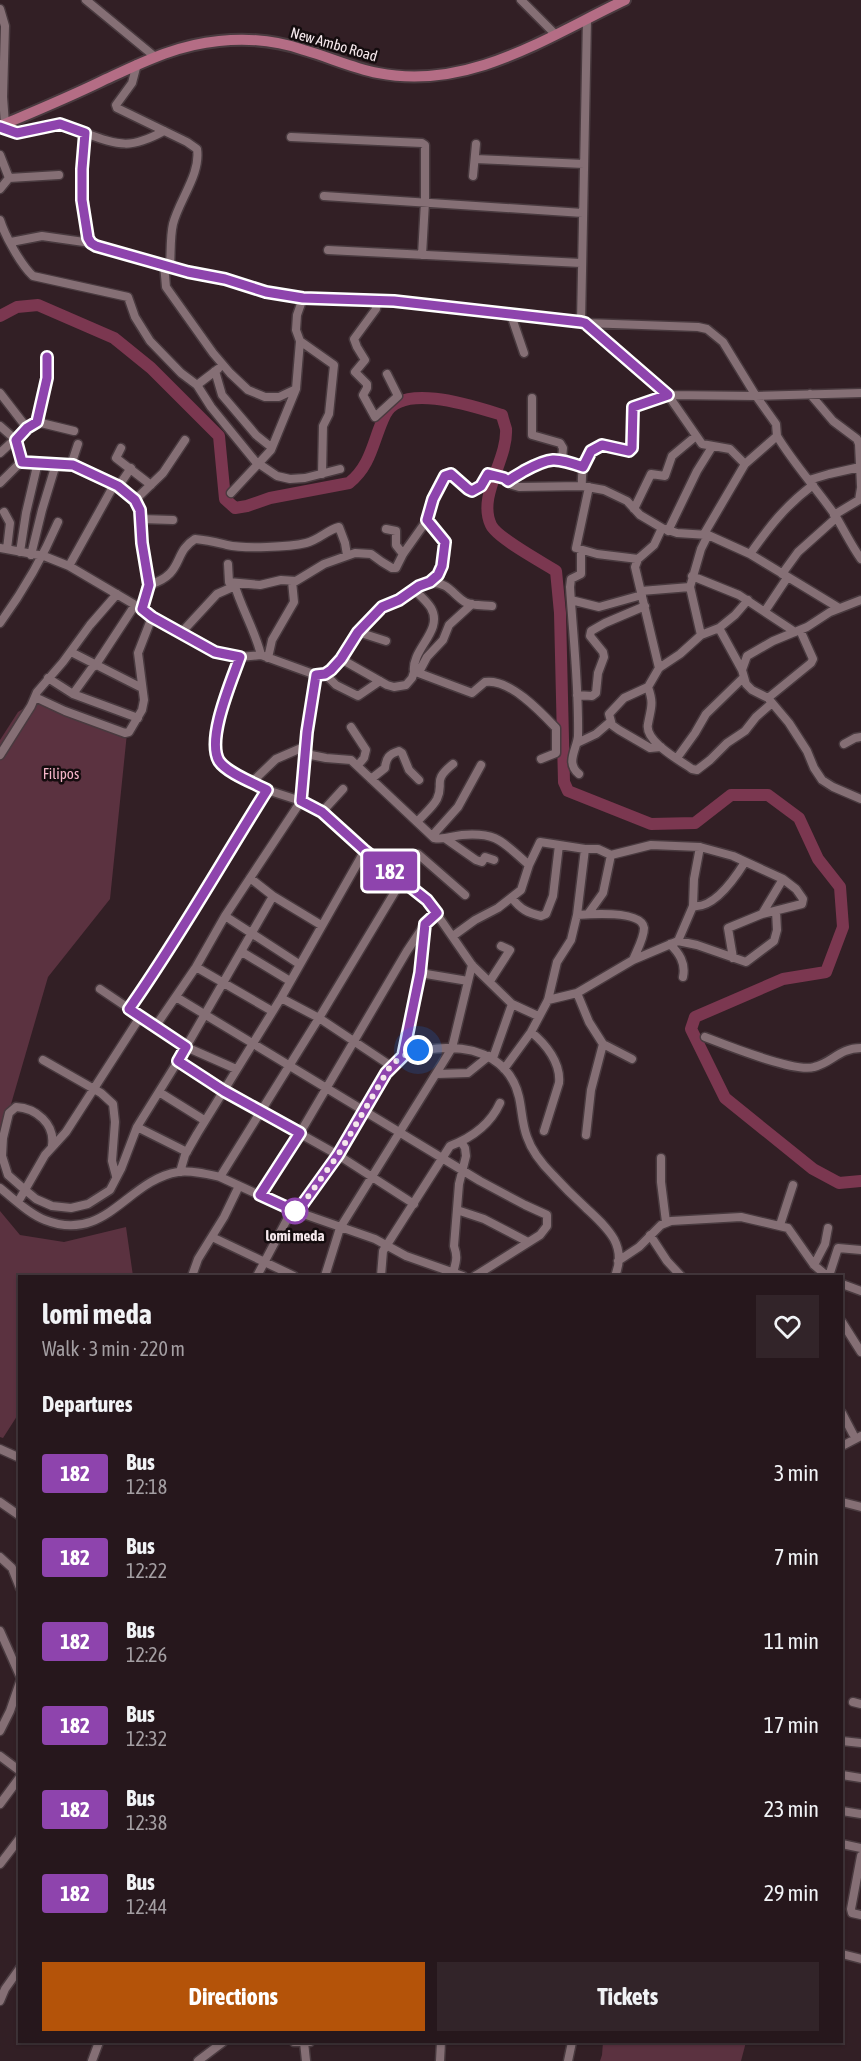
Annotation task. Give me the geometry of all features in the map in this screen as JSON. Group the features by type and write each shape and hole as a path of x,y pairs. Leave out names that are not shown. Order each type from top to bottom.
{"main road":[{"name":"New Ambo Road","path":"2,126 154,56 196,44 242,40 283,44 380,74 426,76 467,71 488,65 625,0"}],"street":[{"path":"86,0 154,56"},
{"path":"521,0 556,34"},
{"path":"1,14 5,44 1,97 2,126 17,133 60,124 109,142 132,144 164,131"},
{"path":"586,19 581,262 583,323 668,395 702,444 730,449 745,464"},
{"path":"136,64 132,82 116,105 117,108 194,146 198,156 190,183 172,226 166,287 223,365 248,390 265,397 279,397 296,389"},
{"path":"85,133 82,200 85,225 91,243"},
{"path":"291,137 422,143 425,148 422,255"},
{"path":"473,176 476,144"},
{"path":"0,155 9,178"},
{"path":"475,159 584,164"},
{"path":"0,189 9,178 60,175"},
{"path":"324,196 583,213"},
{"path":"0,220 33,276 128,297 135,317 150,341 197,385 235,438 258,463 277,476 290,479 306,478 340,469"},
{"path":"11,242 42,236 91,243 188,272 225,279 266,292 303,298 375,300 583,323 707,329 723,342 776,424 777,436 790,458 835,517 861,559"},
{"path":"328,250 581,262"},
{"path":"231,493 271,450 296,389 300,342 296,330 297,315 303,298"},
{"path":"375,300 376,309 354,339 365,360 355,372 367,384 363,395 375,417 398,396 387,374"},
{"path":"511,315 524,353"},
{"path":"300,342 334,365 329,414 323,426 322,474"},
{"path":"37,422 47,378 47,357"},
{"path":"197,385 223,365"},
{"path":"214,371 222,395 256,435 271,447"},
{"path":"0,393 27,428"},
{"path":"638,560 581,550 576,546 586,487 583,467 591,451 597,446 608,445 627,451 631,450 633,407 668,395 756,396 861,393"},
{"path":"765,611 798,552 835,517 859,500 861,487 857,439 833,421 810,394"},
{"path":"532,398 532,435 560,443 563,448 562,459"},
{"path":"0,453 27,428 37,422 74,431"},
{"path":"0,426 16,440 22,462"},
{"path":"634,509 651,474 665,476 672,456 696,436"},
{"path":"701,635 690,587 706,534 745,464 777,436"},
{"path":"135,500 163,473 185,440"},
{"path":"71,465 78,444"},
{"path":"659,668 635,567 638,560 654,545 665,530 712,447"},
{"path":"120,448 116,458 151,484"},
{"path":"506,480 541,462 556,458 583,467"},
{"path":"0,483 11,470 22,462 71,465 116,486 135,500 140,510 142,543 149,585 139,607 73,694"},
{"path":"20,552 38,462"},
{"path":"31,555 56,464"},
{"path":"750,554 772,523 811,483 829,474 860,467"},
{"path":"69,566 116,486 131,468"},
{"path":"228,564 228,581 234,584 260,585 281,580 300,579 324,564 355,553 371,554 394,568 427,520 433,499 445,476 451,474 472,491 481,486 488,474 519,487 586,487 604,490 627,501 634,509 665,530 706,534 750,554 839,608"},
{"path":"4,512 10,523 4,548 44,556 69,566 152,617 215,652 240,657 265,657 320,675 358,696 380,681"},
{"path":"141,519 173,520"},
{"path":"155,1027 196,967 225,916 301,801 306,750 320,675 341,659 358,632 387,604 399,600 414,589 430,582 441,571 446,546 441,535 427,520"},
{"path":"0,622 44,556 58,522"},
{"path":"149,585 168,577 183,552 195,539 216,540 231,546 252,547 302,544 317,539 339,526 345,543 346,555"},
{"path":"386,529 396,531 396,545 403,554"},
{"path":"579,774 572,766 577,666 570,581 581,574 581,550"},
{"path":"648,687 653,705 647,730 661,747 692,769 700,769 727,742 745,731 770,701 813,659 797,631 740,595 692,576"},
{"path":"265,657 274,635 294,602 292,581"},
{"path":"430,582 451,588 465,601 492,606"},
{"path":"181,633 217,594 234,584"},
{"path":"234,584 243,611 265,657"},
{"path":"571,600 599,607 642,593 690,587"},
{"path":"414,589 431,608 434,621 414,662 416,672"},
{"path":"0,755 48,678 117,594"},
{"path":"661,747 650,748 619,730 610,722 609,714 618,702 648,687 659,668 680,654 701,635 719,628 748,600"},
{"path":"677,758 706,714 742,674 747,656 839,608 861,600"},
{"path":"341,659 394,687 406,685 443,640 449,625 472,603"},
{"path":"573,635 590,633 605,623 645,606"},
{"path":"35,697 65,711 125,733 131,730 142,710 138,648 152,617"},
{"path":"719,628 752,690 770,701 789,723 822,780 861,799"},
{"path":"358,632 386,641"},
{"path":"577,695 592,696 596,693 598,673 604,657 590,633"},
{"path":"71,652 142,688"},
{"path":"240,657 216,732 215,743 219,760 228,769 267,790 301,801 322,812 364,850 427,900 472,965 512,1004 538,1016"},
{"path":"416,672 472,693 485,682 501,684 527,700 555,726 557,746 555,754 541,759"},
{"path":"48,678 73,694 138,718"},
{"path":"557,746 574,748 610,722"},
{"path":"351,727 361,739 366,750 364,758 358,765"},
{"path":"844,744 861,737"},
{"path":"252,782 276,759 306,750 326,758 348,759 358,765 437,839 465,835 490,836 511,848 529,865"},
{"path":"371,779 385,768 389,756 399,751 409,770 419,780"},
{"path":"417,822 436,801 440,776 453,764"},
{"path":"432,836 458,807 481,765"},
{"path":"322,812 343,789"},
{"path":"129,1009 183,927 267,790"},
{"path":"446,839 477,860 482,862 485,856 494,860"},
{"path":"453,936 512,898 523,886 539,842 603,850 611,855 651,845 700,847 733,856 783,879 796,889 804,902 762,914 728,929 733,958"},
{"path":"512,898 519,907 530,913 541,916 546,914 553,896 559,844"},
{"path":"674,942 693,906 694,879 700,847"},
{"path":"504,1069 531,1032 548,1000 557,962 568,947 574,931 585,849"},
{"path":"180,1172 187,1152 204,1120 281,998 364,850"},
{"path":"220,1177 417,854 465,895"},
{"path":"588,914 603,892 611,855"},
{"path":"693,906 705,905 716,899 745,862"},
{"path":"250,878 273,896 321,925"},
{"path":"762,914 783,879"},
{"path":"52,1145 53,1136 48,1124 37,1115 18,1106 9,1113 2,1147 3,1164 8,1175 36,1199 52,1206 71,1208 88,1204 110,1190 137,1126 178,1061 273,896"},
{"path":"548,1000 577,993 633,960 674,942 697,945 746,962 772,945 777,930 776,911"},
{"path":"260,1195 355,1042 407,951 425,924 437,913"},
{"path":"577,915 614,914 640,921 644,930 633,960"},
{"path":"225,916 299,964"},
{"path":"403,1056 420,973 425,924"},
{"path":"674,942 683,962 683,977"},
{"path":"490,981 510,950 501,946"},
{"path":"242,952 290,981"},
{"path":"325,1275 340,1228 452,1048 472,965"},
{"path":"196,967 272,1011"},
{"path":"420,973 468,981"},
{"path":"100,989 186,1047 236,1069"},
{"path":"577,993 603,1044 632,1059"},
{"path":"176,996 480,1181 547,1215 546,1229 540,1235 477,1275"},
{"path":"281,998 319,1018 391,1065"},
{"path":"437,1074 468,1073 491,1057 512,1004"},
{"path":"18,1202 52,1145 66,1132 140,1017"},
{"path":"531,1032 548,1047 560,1076 560,1083 544,1131"},
{"path":"705,1037 771,1059 811,1068 822,1065 835,1055 853,1048 861,1048"},
{"path":"586,1135 591,1090 603,1044"},
{"path":"258,1275 295,1211 338,1155 391,1065 403,1056 418,1050 452,1048 491,1057 504,1069 517,1088 527,1138 532,1149 545,1166 611,1231 615,1239 618,1261 615,1275"},
{"path":"43,1060 110,1100 114,1108 115,1130 112,1161 116,1176"},
{"path":"178,1061 224,1091 338,1155 414,1204"},
{"path":"159,1092 204,1120"},
{"path":"381,1275 383,1251 386,1245 442,1157 450,1146 462,1143 486,1123 500,1103"},
{"path":"137,1126 187,1152"},
{"path":"453,1273 457,1258 454,1246 459,1184 466,1156 462,1143"},
{"path":"661,1158 661,1182 666,1222"},
{"path":"0,1188 46,1221 82,1224 108,1215 147,1184 180,1172 220,1177 295,1211 375,1239 424,1263 460,1275"},
{"path":"780,1225 793,1185"},
{"path":"192,1275 198,1259 239,1186"},
{"path":"457,1210 483,1219 528,1242"},
{"path":"618,1261 639,1247 666,1222 693,1218 741,1217 780,1225 791,1230 814,1265 827,1275"},
{"path":"814,1265 825,1244 828,1228"},
{"path":"650,1235 667,1261 680,1275"},
{"path":"212,1237 292,1275"},
{"path":"828,1275 838,1248 861,1250"},
{"path":"843,1284 861,1291"},
{"path":"843,1324 861,1352"},
{"path":"843,1414 857,1435 843,1445"},
{"path":"0,1449 18,1457"},
{"path":"0,1502 18,1515"},
{"path":"843,1502 861,1507"},
{"path":"0,1557 17,1571"},
{"path":"0,1630 18,1671"},
{"path":"0,1731 18,1689"},
{"path":"843,1741 861,1743"},
{"path":"0,1756 18,1770"},
{"path":"843,1775 861,1779"},
{"path":"0,1804 18,1780"},
{"path":"843,1810 861,1814"},
{"path":"0,1864 18,1841"},
{"path":"843,1844 861,1848"},
{"path":"861,1856 851,1909 852,1913 861,1915"},
{"path":"843,1954 861,1959"},
{"path":"0,2001 5,1989 18,1971"},
{"path":"92,2061 99,2043"},
{"path":"198,2061 222,2043"},
{"path":"306,2061 307,2043"},
{"path":"440,2061 441,2043"},
{"path":"568,2061 572,2043"}],"green space":[{"name":"Filipos","path":"40,698 127,733 110,899 48,977 0,1142 0,740 18,712"},
{"path":"0,1211 20,1235 64,1242 126,1227 133,1275 18,1275 18,1415 3,1438 0,1437"},
{"path":"603,2043 746,2043 741,2061 600,2061"}],"waterway":[{"path":"0,316 17,307 38,305 114,338 151,368 219,436 225,499 235,508 270,498 349,483 363,468 385,415 394,405 406,400 440,399 502,415 506,429 505,441 490,490 488,514 491,525 502,536 520,550 556,571 560,613 564,782 568,791 651,824 695,823 731,795 768,795 799,818 818,859 840,887 843,927 826,972 783,979 695,1017 691,1029 725,1098 813,1169 839,1183 861,1181"}],"bus line":[{"name":"182","path":"0,127 17,133 60,124 85,133 82,200 88,238 96,246 188,272 225,279 266,292 303,298 394,301 585,323 668,395 633,407 632,448 629,451 608,445 597,446 591,451 583,467 562,459 548,459 508,481 488,474 481,486 472,491 451,474 445,476 433,499 427,520 445,542 446,550 441,571 430,582 382,607 358,632 331,670 325,674 316,675 307,732 301,801 322,812 347,832 364,850 416,890 437,913 425,924 420,973 403,1056 391,1065 338,1155 297,1212 260,1195 300,1133 224,1091 178,1061 186,1047 129,1009 183,927 267,790 228,769 219,760 216,752 216,732 240,657 215,652 152,617 142,609 149,585 142,543 140,510 135,500 118,486 73,465 22,462 16,440 27,428 37,422 47,378 47,357"}],"place":[{"name":"lomi meda","path":"295,1211"}],"route":[{"path":"295,1211 297,1212 338,1155 391,1065 403,1056 418,1050"}]}
